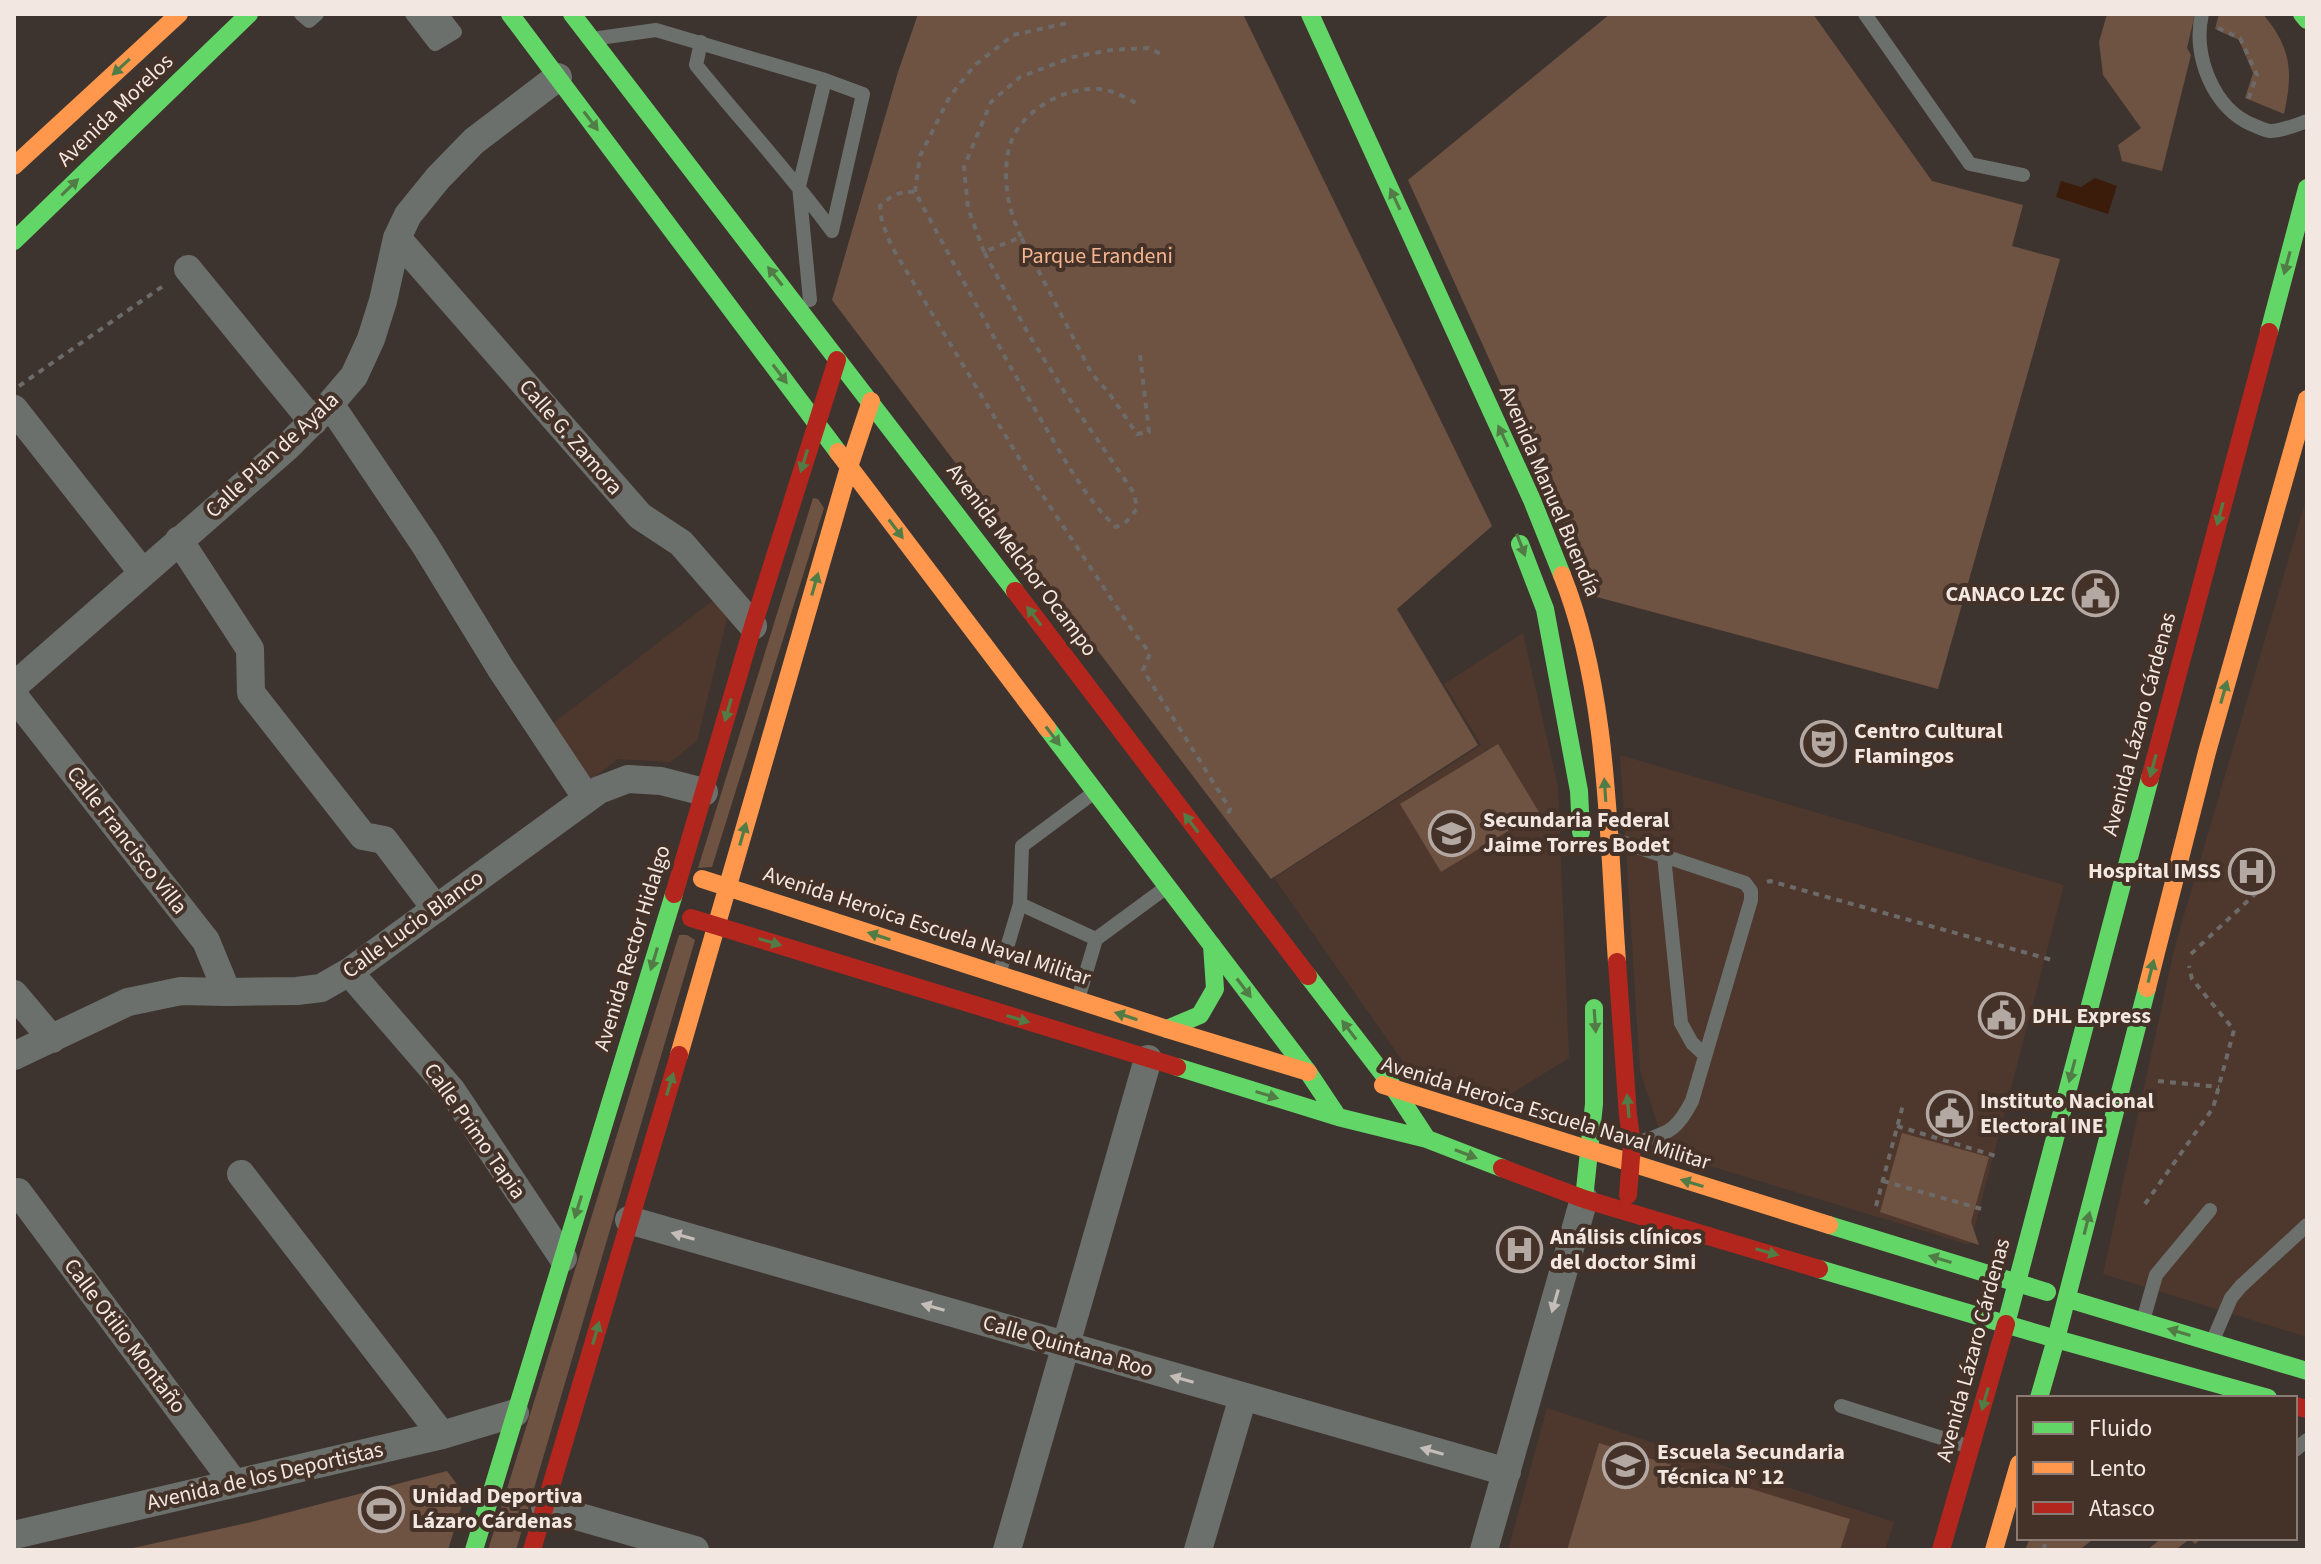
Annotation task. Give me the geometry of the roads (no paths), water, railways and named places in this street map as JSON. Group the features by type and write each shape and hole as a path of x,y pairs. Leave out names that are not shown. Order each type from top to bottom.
{"main road":[{"name":"Avenida Morelos","path":"14,166 179,14"},
{"name":"Avenida Morelos","path":"14,241 249,14"},
{"path":"510,14 1308,1072 1338,1117"},
{"name":"Avenida Melchor Ocampo","path":"572,14 1393,1087 1427,1139"},
{"name":"Avenida Manuel Buendía","path":"1310,14 1532,500 1576,610 1600,728 1609,838 1634,1165 1625,1210"},
{"path":"2302,14 2307,20"},
{"name":"Avenida Lázaro Cárdenas","path":"1941,1550 2018,1283 2307,188"},
{"name":"Avenida Rector Hidalgo","path":"474,1550 753,626 837,360"},
{"path":"2040,1396 2068,1299 2207,752 2307,399"},
{"path":"532,1550 849,467 871,401"},
{"path":"1513,524 1545,609 1579,791 1583,852"},
{"name":"Avenida Heroica Escuela Naval Militar","path":"680,873 1167,1029 1308,1072 1336,1077"},
{"path":"668,911 1338,1117 1427,1139 1584,1199 2056,1339 2261,1396"},
{"path":"1167,1029 1200,1015 1215,989 1212,945"},
{"path":"1584,1199 1591,1152 1597,1048 1593,988"},
{"name":"Avenida Heroica Escuela Naval Militar","path":"1364,1082 1393,1087 1591,1152 2307,1371"},
{"path":"1994,1550 2017,1471"}],"street":[{"name":"Calle Plan de Ayala","path":"14,686 322,413 354,376 371,339 397,238 408,215 474,141 558,77"},
{"name":"Calle G. Zamora","path":"397,238 640,516 681,543 753,626"},
{"path":"188,269 322,413 425,545 501,669 586,797"},
{"path":"14,409 143,573"},
{"path":"179,540 250,649 251,693 363,836 384,840 436,909"},
{"name":"Calle Francisco Villa","path":"14,696 206,941 227,992"},
{"name":"Calle Lucio Blanco","path":"14,1056 128,1002 181,991 297,991 321,988 349,972 599,790 628,779 661,781 704,792"},
{"name":"Calle Primo Tapia","path":"349,972 452,1091 563,1258"},
{"path":"14,994 52,1039"},
{"path":"1007,1550 1148,1059"},
{"path":"241,1174 442,1435"},
{"name":"Calle Otilio Montaño","path":"14,1194 18,1192 234,1483"},
{"path":"1484,1550 1584,1199"},
{"name":"Calle Quintana Roo","path":"629,1220 1507,1472"},
{"path":"1198,1550 1243,1397"},
{"name":"Avenida de los Deportistas","path":"19,1526 234,1483 442,1435 515,1413"},
{"path":"545,1507 695,1550"}],"lane":[{"path":"301,14 309,21 317,14"},
{"path":"412,14 435,44 455,32 441,14"},
{"path":"426,14 445,38"},
{"path":"654,14 656,30"},
{"path":"1865,14 1970,164 2023,175"},
{"path":"2201,18 2199,42 2205,69 2222,100 2242,120 2269,131 2307,121"},
{"path":"591,39 656,30 701,42 825,80 863,94 832,231 799,186 696,65 701,42"},
{"path":"812,325 799,186 825,80"},
{"path":"999,974 1020,904 1022,846 1096,792"},
{"path":"1609,838 1745,883 1751,891 1751,900 1692,1101 1682,1122 1669,1131 1633,1144"},
{"path":"1664,856 1681,1023 1692,1043 1705,1055"},
{"path":"1078,1000 1096,939 1168,887"},
{"path":"1020,904 1096,939"},
{"path":"2142,1321 2156,1275 2210,1210"},
{"path":"2212,1342 2231,1298 2307,1225"},
{"path":"1841,1406 1971,1448"}],"place":[{"name":"CANACO LZC","path":"2096,594"},
{"name":"Centro Cultural Flamingos","path":"1823,744"},
{"name":"Secundaria Federal Jaime Torres Bodet","path":"1452,833"},
{"name":"Hospital IMSS","path":"2252,871"},
{"name":"DHL Express","path":"2001,1016"},
{"name":"Instituto Nacional Electoral INE","path":"1949,1114"},
{"name":"Análisis clínicos del doctor Simi","path":"1519,1250"},
{"name":"Escuela Secundaria Técnica N° 12","path":"1626,1465"},
{"name":"Unidad Deportiva Lázaro Cárdenas","path":"381,1509"}],"park label":[{"name":"Parque Erandeni","path":"1097,256"}]}
